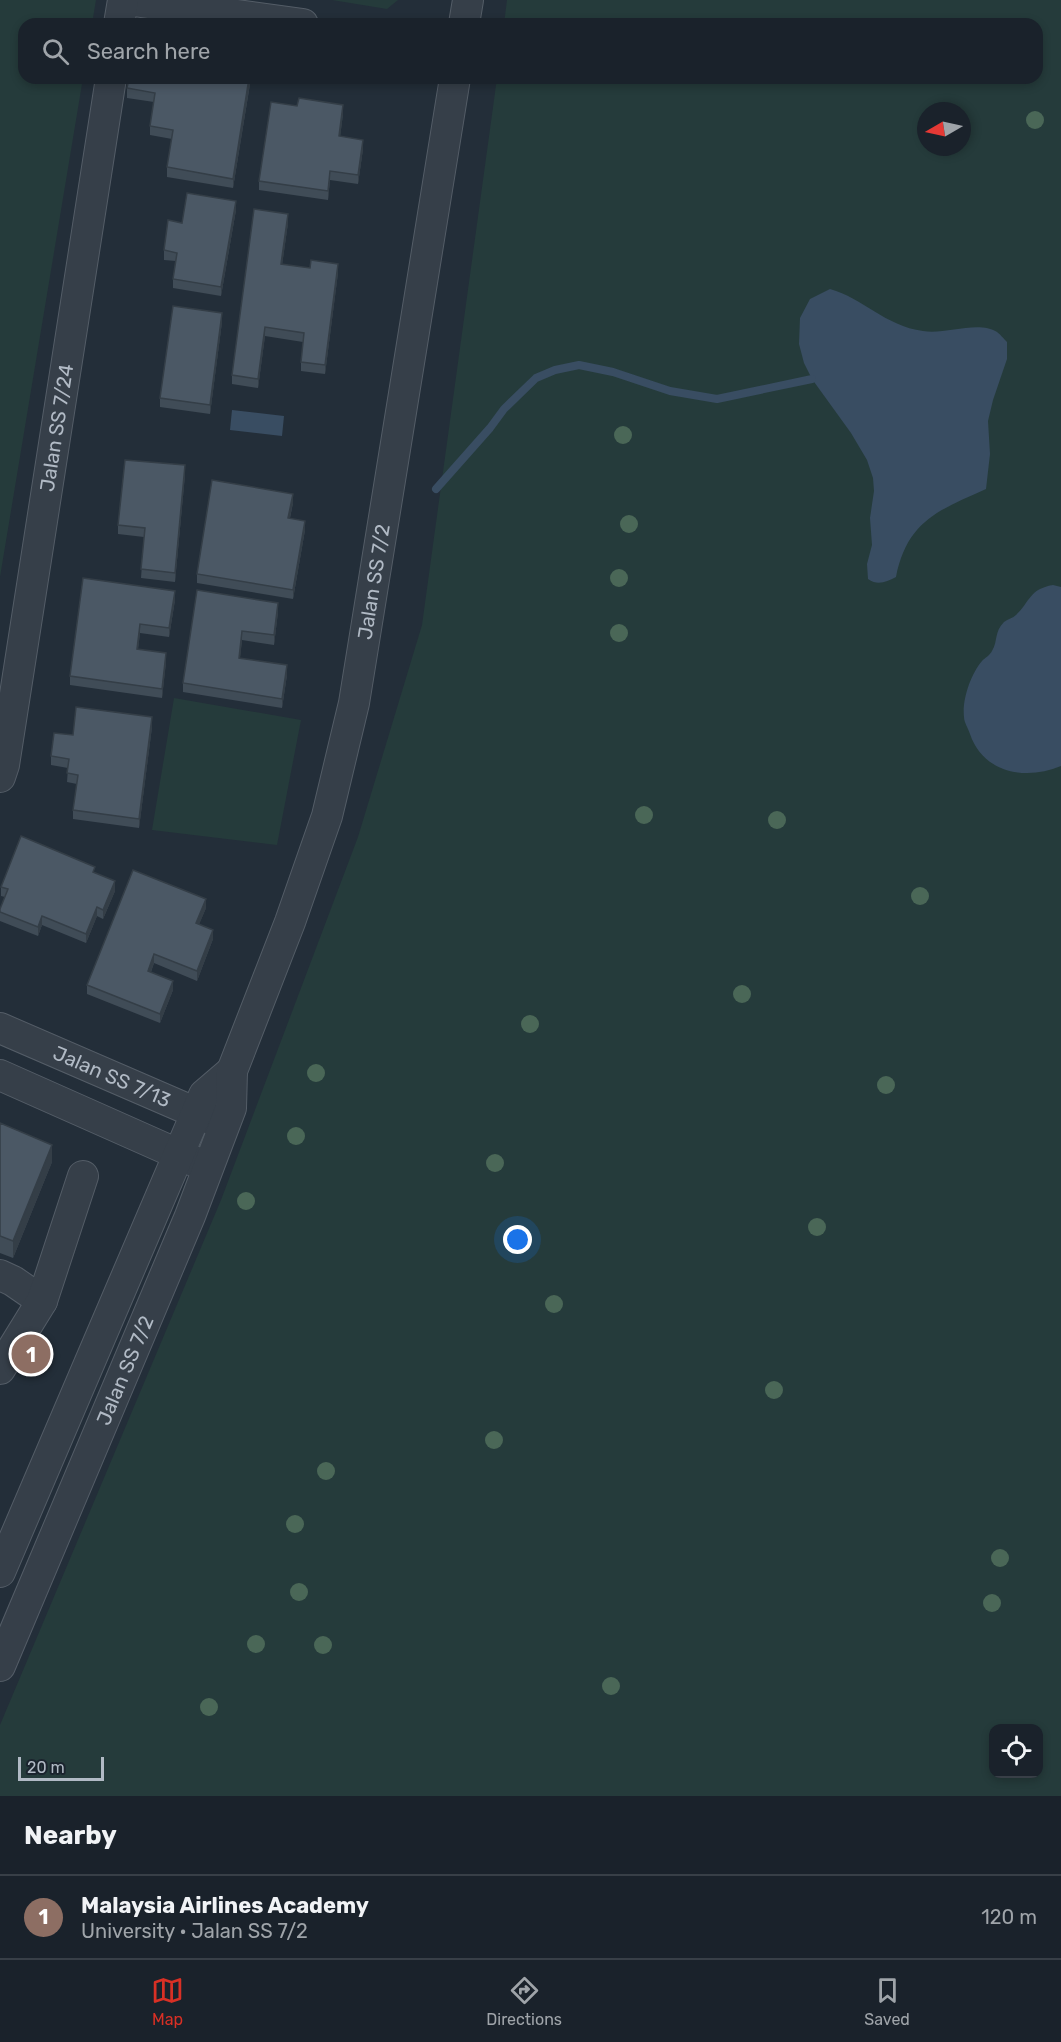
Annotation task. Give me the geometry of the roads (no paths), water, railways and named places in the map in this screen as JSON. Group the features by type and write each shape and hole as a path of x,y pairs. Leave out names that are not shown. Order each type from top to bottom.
{"street":[{"path":"120,18 124,0 258,18"},
{"path":"465,18 468,0"},
{"name":"Jalan SS 7/24","path":"0,777 4,765 110,84"},
{"name":"Jalan SS 7/2","path":"0,1666 209,1167 211,1119 204,1095 231,1071 290,922 327,816 354,703 410,344 454,84"},
{"name":"Jalan SS 7/13","path":"0,1028 211,1119"},
{"path":"0,1075 209,1167"},
{"name":"Jalan SS 7/2","path":"0,1572 180,1155 211,1119"},
{"path":"0,1369 42,1301 83,1176"},
{"path":"0,1275 42,1301"}],"water":[{"path":"830,289 909,328 932,332 981,327 997,332 1007,342 1007,359 988,421 990,454 986,489 940,511 928,520 908,543 896,577 882,582 868,579 867,564 872,545 870,518 874,491 873,478 867,460 851,433 812,379 804,363 799,344 800,318 810,299"},
{"path":"232,410 284,416 282,436 230,430"},
{"path":"1053,585 1061,587 1061,766 1048,771 1020,773 995,765 976,747 964,719 966,695 978,666 992,651 997,633 1004,622 1016,615 1034,593"}],"waterway":[{"path":"436,489 504,409 536,378 555,370 579,365 613,372 670,391 717,399 812,379"}],"place":[{"name":"Malaysia Airlines Academy","path":"31,1354"}]}
